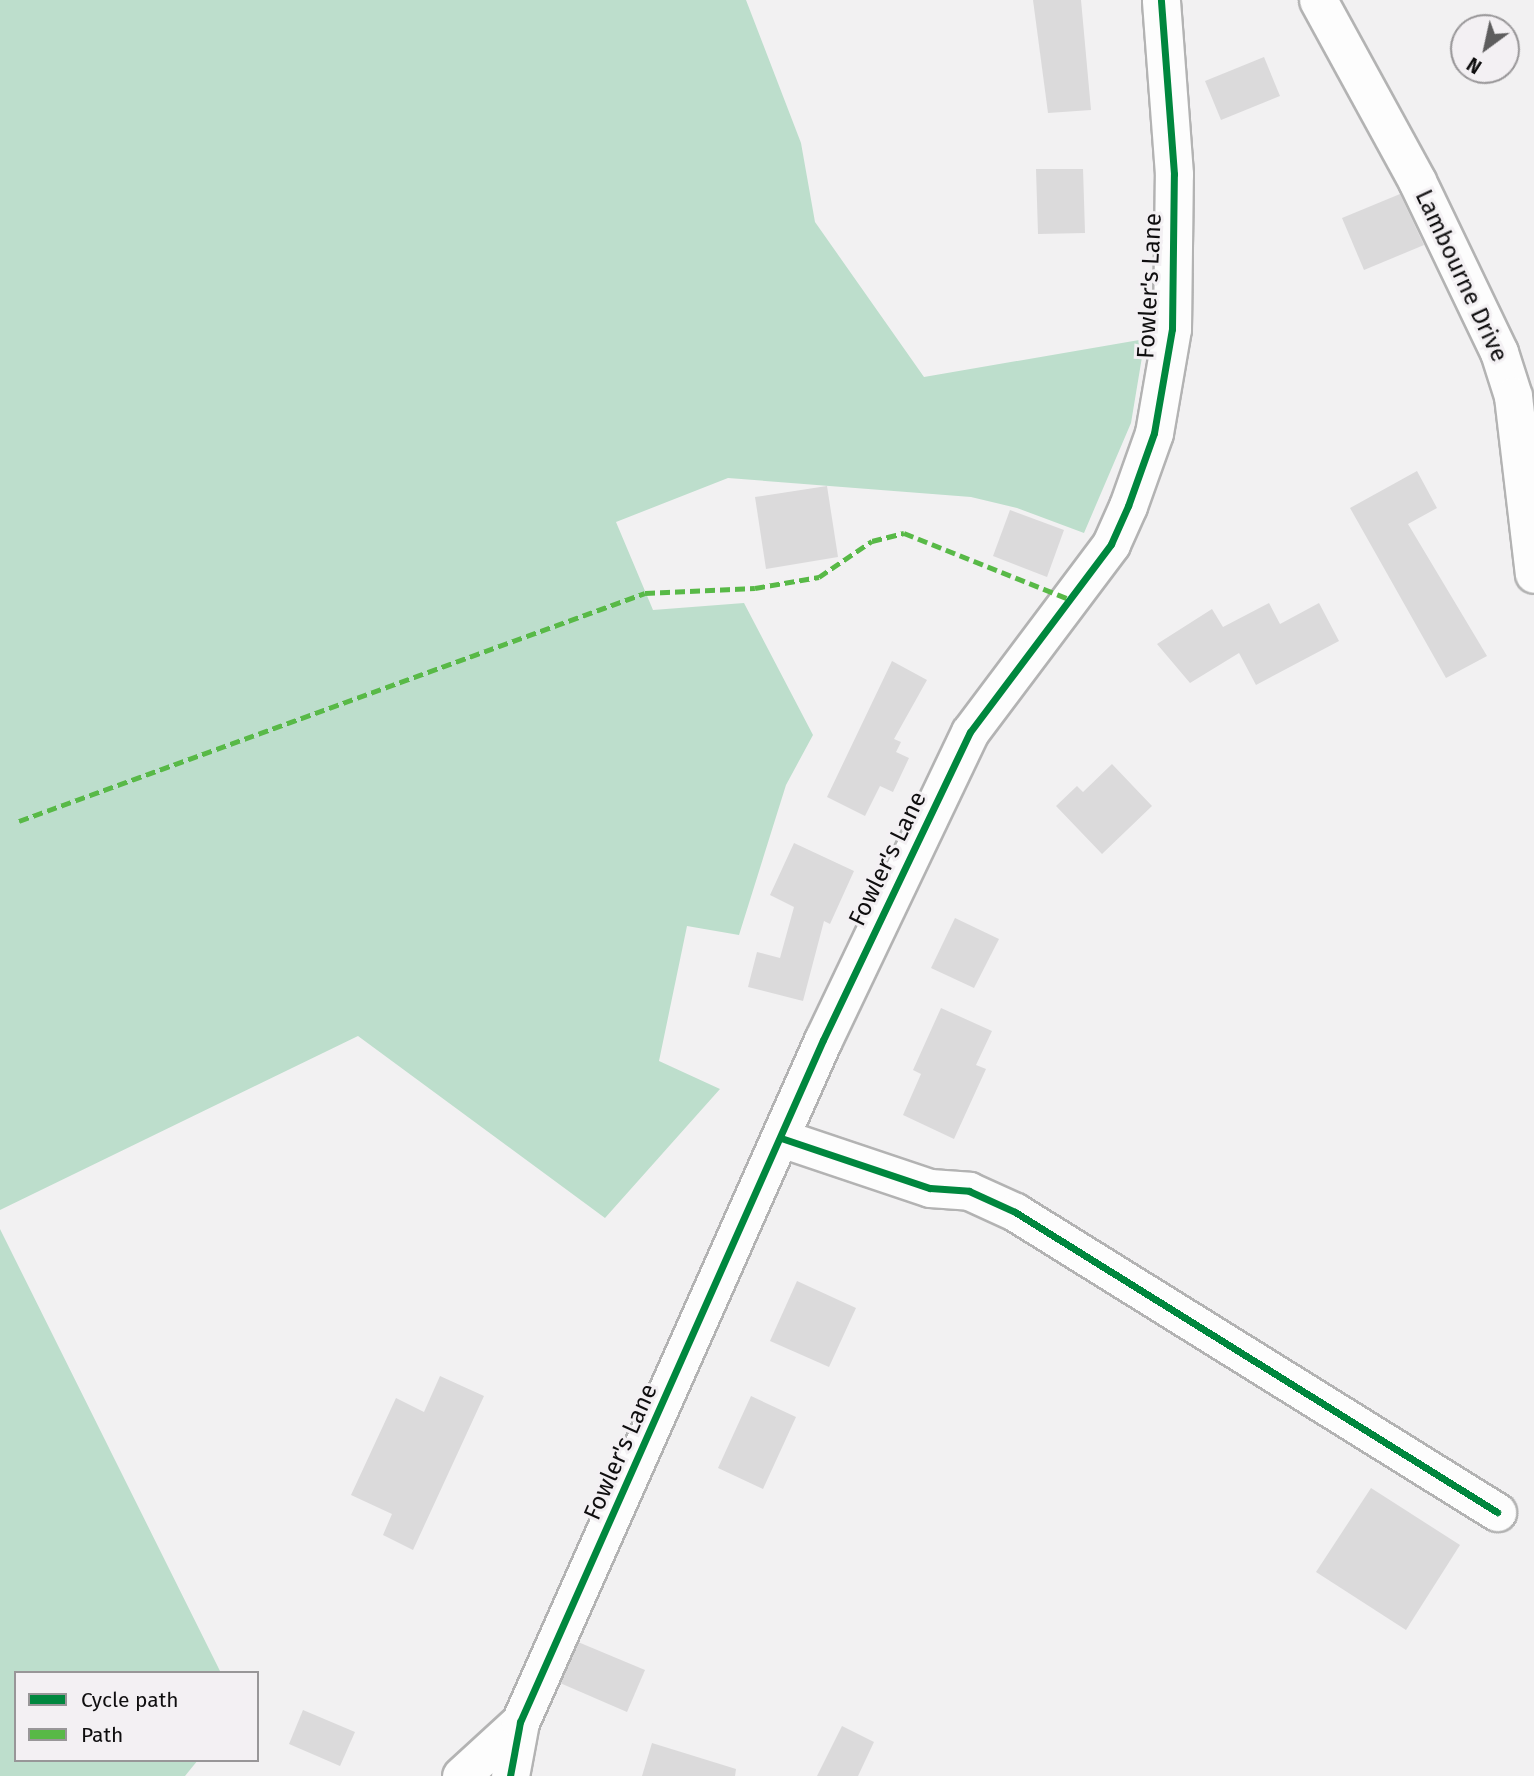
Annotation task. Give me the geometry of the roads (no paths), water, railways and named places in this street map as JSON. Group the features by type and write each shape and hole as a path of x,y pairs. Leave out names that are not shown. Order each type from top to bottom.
{"street":[{"name":"Fowler's Lane","path":"520,1722 781,1138 970,732 1111,544 1154,433 1172,330 1174,187 1161,0"},
{"name":"Lambourne Drive","path":"1318,0 1418,181 1499,352 1513,396 1534,574"},
{"path":"781,1138 930,1188 969,1191 1015,1212 1497,1512"},
{"path":"461,1776 520,1722"},
{"path":"510,1776 520,1722"}]}
